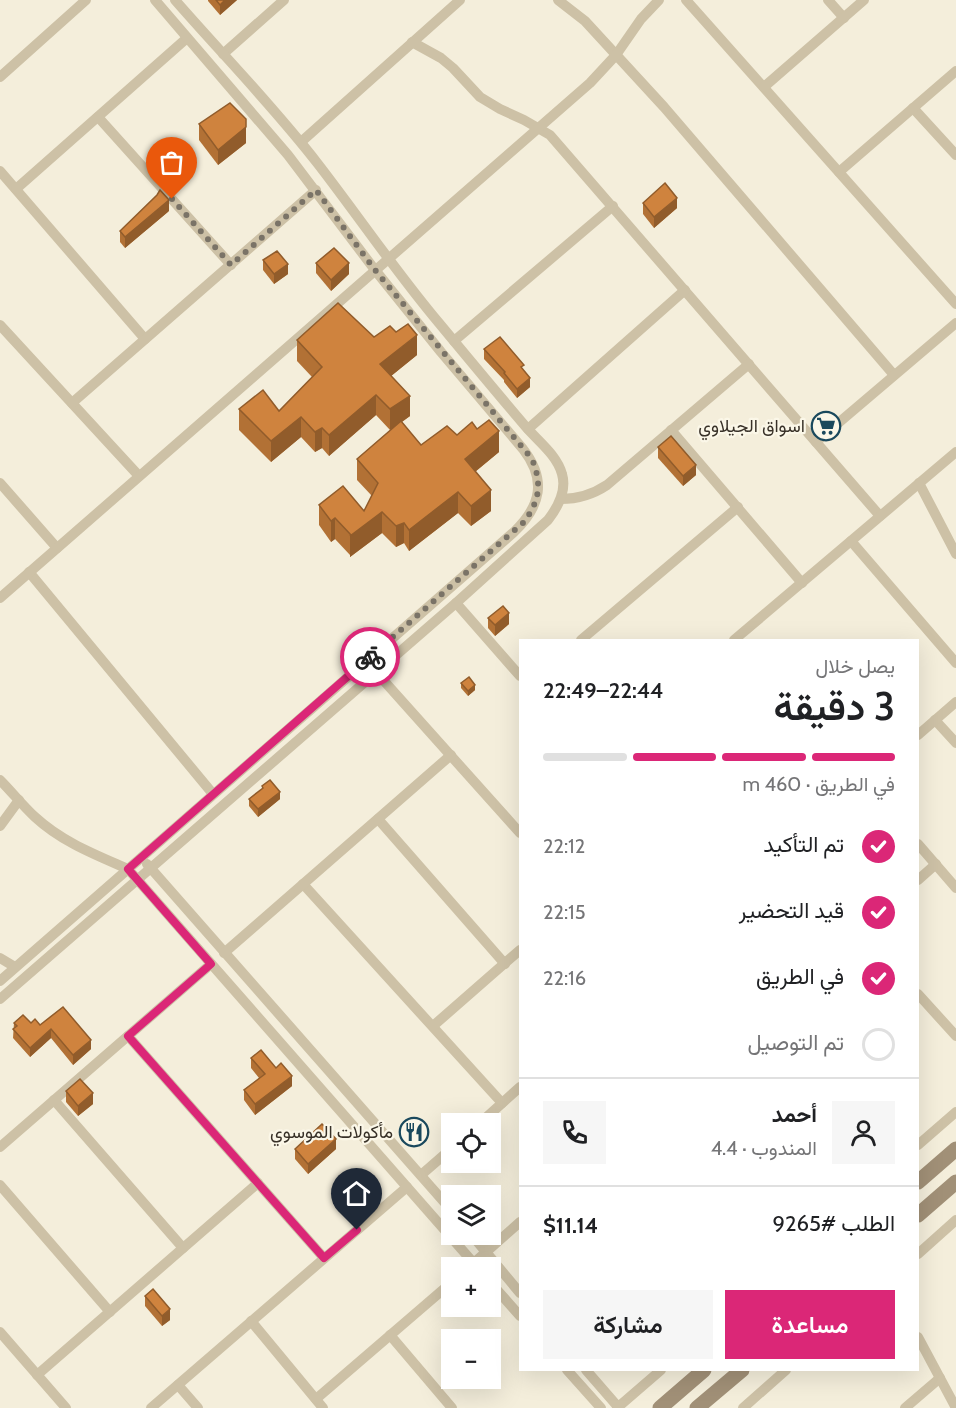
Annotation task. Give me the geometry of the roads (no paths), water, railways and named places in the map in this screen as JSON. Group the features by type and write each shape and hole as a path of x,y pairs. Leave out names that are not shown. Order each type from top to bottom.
{"main road":[{"path":"919,1181 956,1149"},
{"path":"919,1214 956,1182"},
{"path":"660,1408 703,1371"},
{"path":"697,1408 741,1371"}],"street":[{"path":"0,77 86,0"},
{"path":"0,981 514,532 532,511 537,499 539,485 532,459 375,270 316,190 252,111 155,0"},
{"path":"0,999 456,603 548,519 556,510 561,498 562,473 549,452 420,302 301,142 175,0"},
{"path":"223,54 284,0"},
{"path":"301,142 460,0"},
{"path":"558,0 585,21 664,107 894,375"},
{"path":"0,598 590,83 616,55 640,19 659,0"},
{"path":"686,0 956,304"},
{"path":"828,0 844,18"},
{"path":"764,87 864,0"},
{"path":"16,189 187,38"},
{"path":"412,42 441,58 480,97 550,135 880,516"},
{"path":"839,172 956,71"},
{"path":"913,108 956,155"},
{"path":"98,117 231,265"},
{"path":"0,171 145,339"},
{"path":"72,403 316,190"},
{"path":"454,341 613,206"},
{"path":"528,429 685,290"},
{"path":"816,442 956,323"},
{"path":"0,325 139,476"},
{"path":"561,498 579,497 596,492 616,478 749,364"},
{"path":"671,430 802,583"},
{"path":"740,639 956,452"},
{"path":"0,483 57,548"},
{"path":"919,483 956,554"},
{"path":"582,639 738,507"},
{"path":"851,541 956,663"},
{"path":"29,572 213,794"},
{"path":"456,603 519,675"},
{"path":"376,672 519,832"},
{"path":"919,734 956,702"},
{"path":"935,720 956,743"},
{"path":"224,953 451,755"},
{"path":"0,780 37,818 63,838 86,851 128,869 407,1187 465,1257"},
{"path":"0,826 19,800"},
{"path":"378,819 505,964"},
{"path":"919,845 956,888"},
{"path":"141,857 441,1198"},
{"path":"919,879 936,864"},
{"path":"303,884 502,1103"},
{"path":"432,1026 519,951"},
{"path":"0,958 15,967"},
{"path":"0,1147 211,964"},
{"path":"920,1000 956,1036"},
{"path":"128,1036 324,1258"},
{"path":"491,1113 519,1088"},
{"path":"54,1100 183,1248"},
{"path":"919,1144 956,1112"},
{"path":"421,1175 441,1158"},
{"path":"37,1375 258,1183"},
{"path":"0,1185 110,1312"},
{"path":"151,1408 407,1187"},
{"path":"919,1253 956,1220"},
{"path":"481,1257 519,1223"},
{"path":"480,1245 519,1292"},
{"path":"251,1321 320,1404 390,1335 441,1291"},
{"path":"501,1294 519,1315"},
{"path":"0,1332 66,1408"},
{"path":"390,1335 452,1408"},
{"path":"919,1338 956,1408"},
{"path":"568,1371 601,1408"},
{"path":"587,1371 618,1408 660,1371"},
{"path":"742,1408 785,1371"},
{"path":"906,1408 940,1378"},
{"path":"178,1385 198,1408"}],"place":[{"name":"اسواق الجيلاوي","path":"826,426"},
{"name":"مأكولات الموسوي","path":"414,1132"}]}
